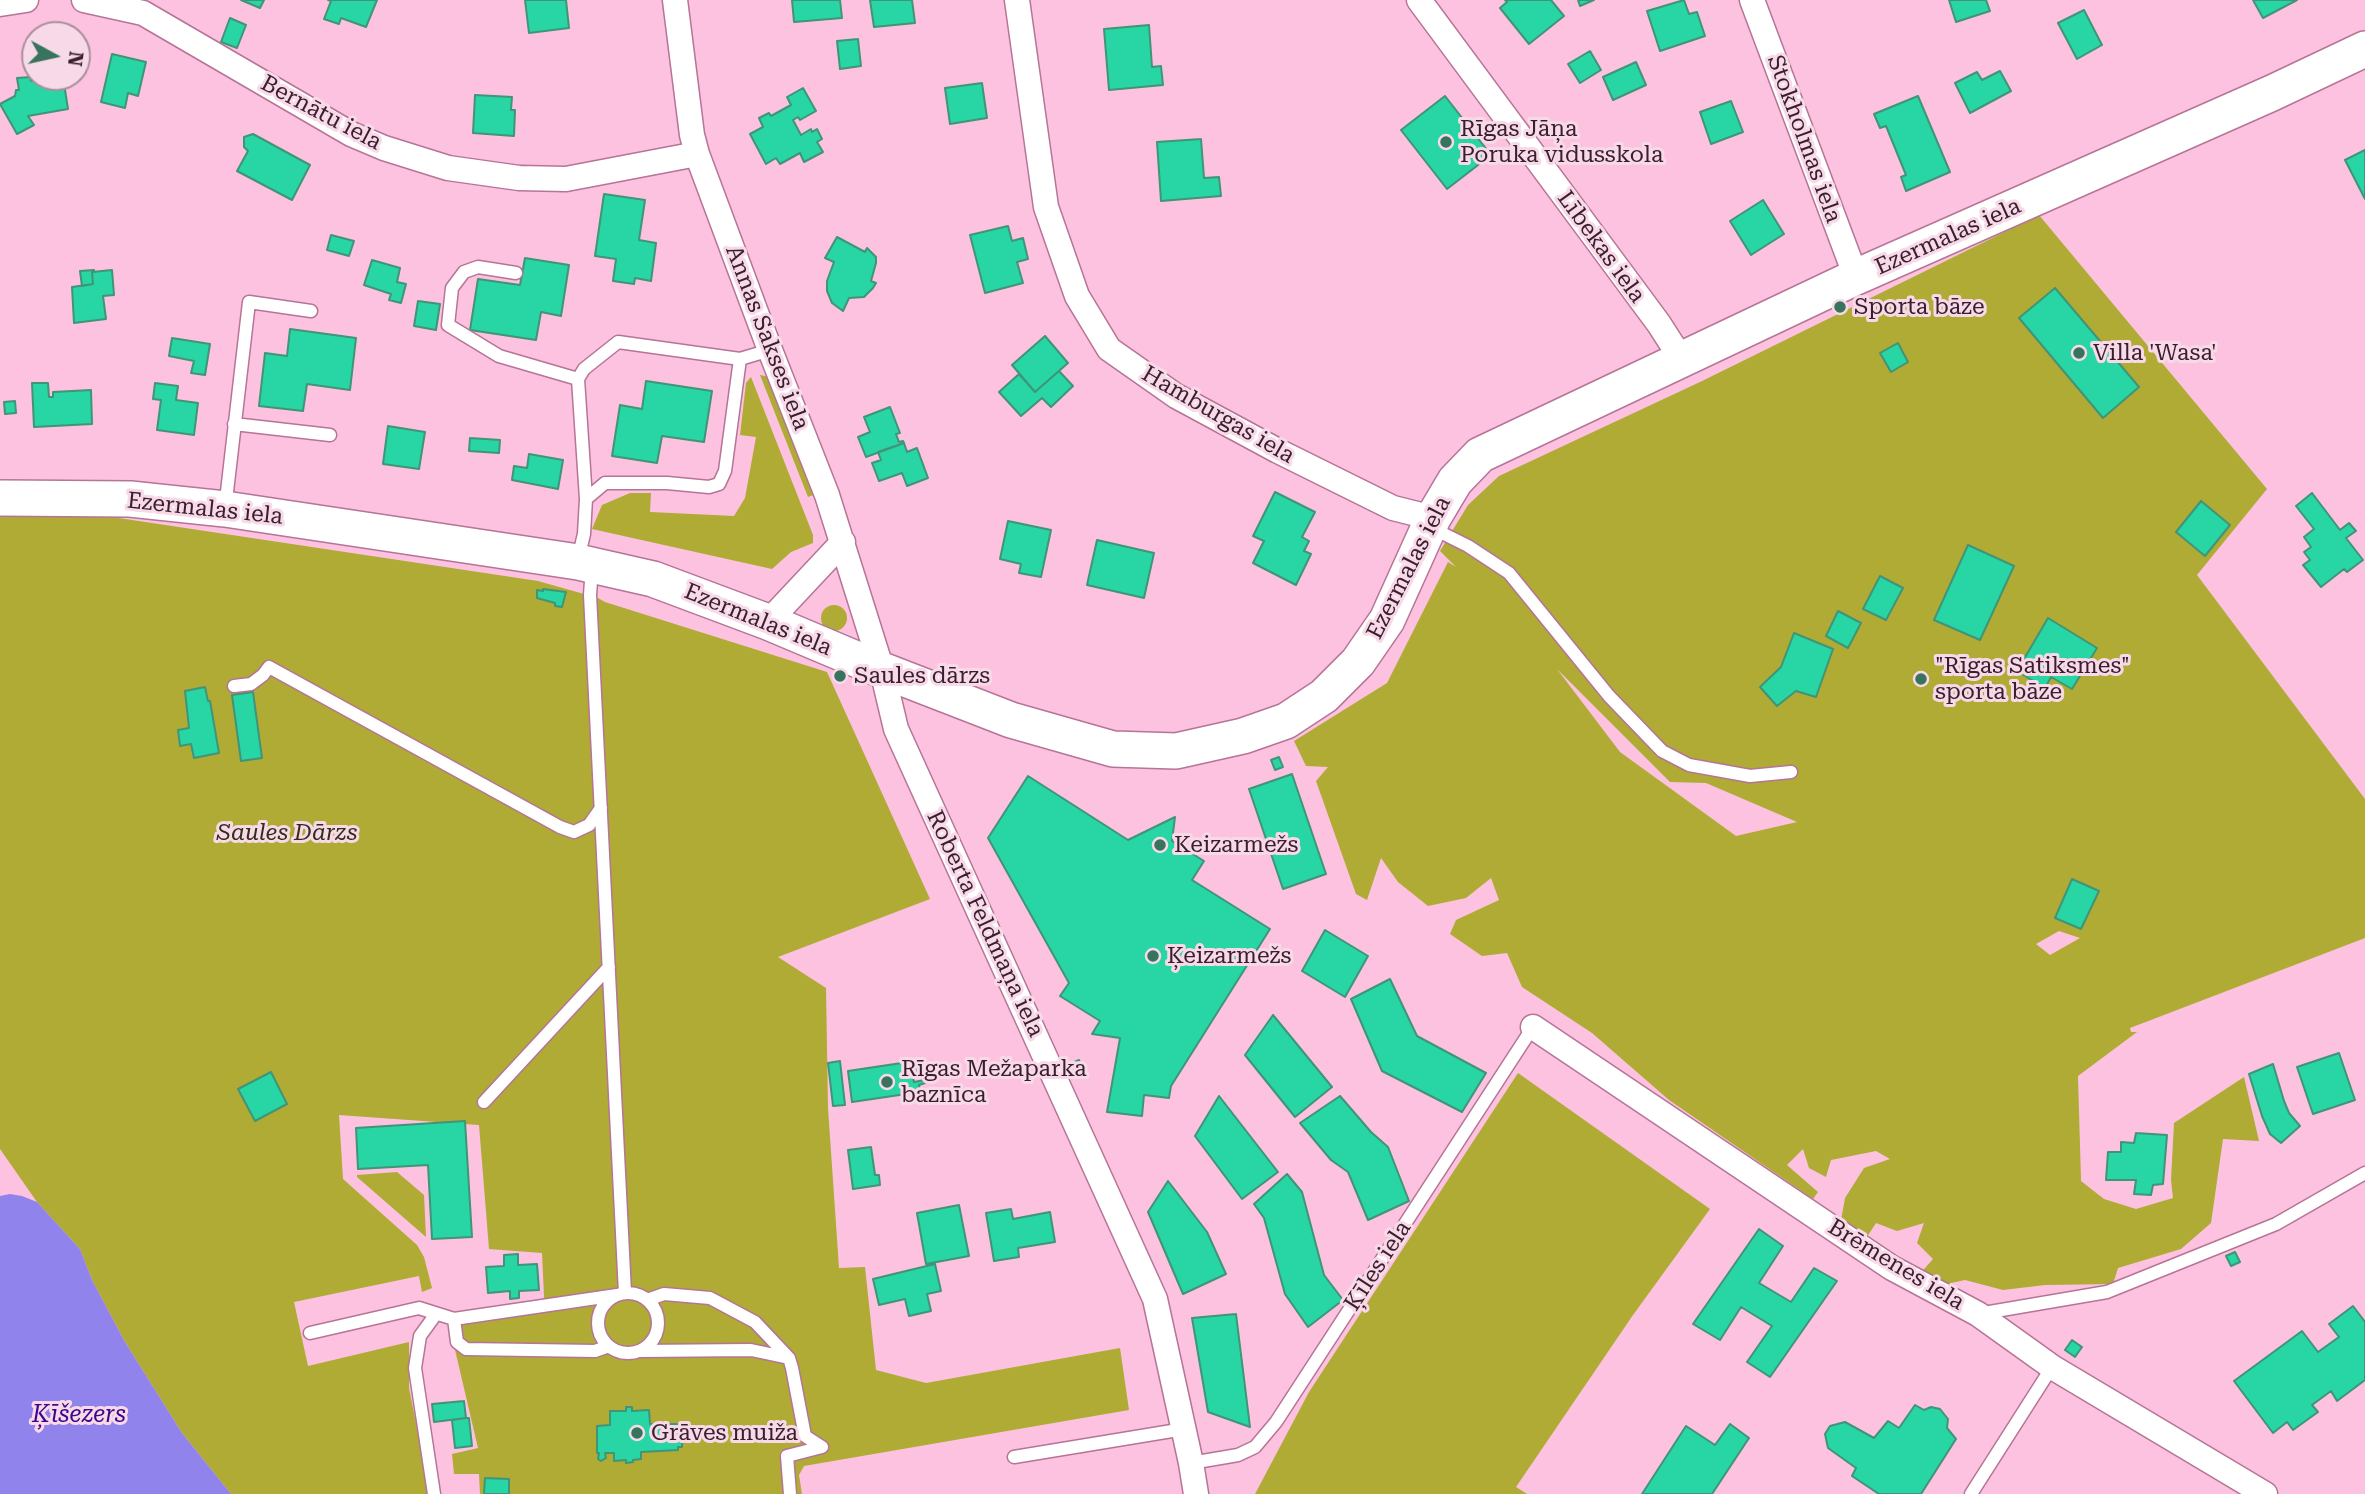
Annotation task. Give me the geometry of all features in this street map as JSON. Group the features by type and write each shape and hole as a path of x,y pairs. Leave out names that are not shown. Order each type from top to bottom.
{"street":[{"path":"0,4 26,0"},
{"name":"Bernātu iela","path":"84,0 143,13 351,134 384,148 448,168 519,178 566,179 697,154"},
{"name":"Annas Sakses iela","path":"675,0 692,135 697,154 827,495 882,670"},
{"name":"Hamburgas iela","path":"1017,0 1046,207 1077,296 1109,349 1176,396 1278,451 1393,508 1432,523"},
{"name":"Lībekas iela","path":"1419,0 1659,324 1682,360"},
{"name":"Stokholmas iela","path":"1752,0 1856,278"},
{"name":"Ezermalas iela","path":"0,498 130,499 225,509 585,564 653,579 768,622 1011,720 1113,749 1176,751 1243,736 1286,721 1324,696 1358,662 1387,620 1432,523 1455,481 1480,455 1856,278 2260,99 2365,49"},
{"path":"768,622 843,542"},
{"name":"Roberta Feldmaņa iela","path":"882,670 896,729 1155,1298 1196,1494"},
{"name":"Brēmenes iela","path":"1533,1027 1892,1268 1978,1314 2052,1367 2265,1494"}],"lane":[{"path":"516,273 478,267 464,272 452,288 447,326 499,356 578,379"},
{"path":"225,509 249,302 311,311"},
{"path":"621,1294 609,968 590,595 585,564 586,499 578,379 584,369 618,342 740,359 770,351"},
{"path":"586,499 606,483 667,483 709,487 719,484 725,471 740,359"},
{"path":"234,424 330,435"},
{"path":"1432,523 1509,573 1609,696 1662,751 1689,765 1750,776 1791,772"},
{"path":"234,686 251,684 269,667 560,827 574,832 589,825 601,808"},
{"path":"484,1102 609,968"},
{"name":"Ķīles iela","path":"1191,1463 1238,1455 1255,1447 1276,1422 1533,1027"},
{"path":"1978,1314 2108,1292 2276,1224 2365,1173"},
{"path":"310,1334 419,1308 454,1319 633,1293 647,1300 657,1313 658,1328 651,1342 639,1352"},
{"path":"621,1294 605,1304 598,1318 600,1334 609,1346 623,1353 751,1350 789,1358"},
{"path":"647,1300 664,1294 710,1298 755,1322 789,1358 805,1436 822,1447 787,1456 790,1494"},
{"path":"434,1494 415,1368 420,1336 436,1314"},
{"path":"454,1319 457,1342 466,1349 595,1351 609,1346"},
{"path":"1971,1494 2052,1367"},
{"path":"1014,1457 1184,1429"}],"green space":[{"name":"\"Rīgas Satiksmes\" sporta bāze","path":"2039,215 2267,489 2197,575 2365,799 2365,938 2130,1028 2131,1032 2137,1032 2078,1076 2081,1181 2104,1199 2136,1209 2173,1198 2171,1180 2174,1123 2244,1077 2259,1141 2223,1139 2211,1223 2181,1249 2118,1268 2113,1284 2045,1285 2003,1290 1965,1280 1942,1285 1918,1276 1933,1259 1917,1243 1924,1223 1897,1231 1876,1223 1863,1243 1840,1226 1845,1198 1864,1168 1890,1159 1876,1151 1831,1160 1826,1177 1809,1168 1803,1149 1787,1165 1818,1192 1813,1199 1669,1100 1592,1033 1522,987 1507,953 1482,956 1450,934 1456,920 1499,900 1491,878 1466,898 1428,906 1398,882 1381,858 1367,900 1356,894 1316,781 1328,767 1306,766 1294,741 1387,683 1448,562 1456,567 1440,551 1468,505 1499,476 1700,382","holes":["1557,669 1670,782 1706,783 1797,822 1736,836 1620,752","2059,931 2080,938 2050,955 2036,944"]},
{"path":"760,375 770,377 816,494 808,497"},
{"path":"751,377 813,535 813,543 791,552 772,569 592,529 602,505 630,493 651,493 650,512 734,516 745,498 756,437 740,435 746,383"},
{"name":"Saules Dārzs","path":"0,517 112,517 538,581 827,672 930,899 778,957 826,988 828,1108 839,1268 865,1267 876,1370 926,1383 1120,1348 1129,1410 804,1466 799,1475 802,1494 480,1494 479,1474 454,1474 452,1454 478,1448 449,1324 542,1312 542,1253 489,1249 479,1125 339,1115 343,1179 417,1245 424,1257 432,1288 422,1292 419,1276 294,1302 308,1366 409,1342 409,1388 430,1494 231,1494 182,1433 125,1342 92,1280 80,1249 37,1202 0,1149"},
{"path":"834,605 843,609 847,618 843,627 834,631 825,627 821,618 825,609"},
{"path":"1518,1073 1710,1209 1633,1315 1516,1487 1527,1494 1255,1494 1309,1392"},
{"path":"397,1172 424,1195 426,1237 357,1177"}],"water":[{"name":"Ķīšezers","path":"10,1194 37,1202 80,1249 92,1280 125,1342 182,1433 231,1494 0,1494 0,1196"}],"building":[{"path":"241,0 264,0 260,8"},
{"path":"328,0 377,0 366,27 341,18 339,24 324,19 331,1"},
{"path":"525,0 566,0 569,28 529,33"},
{"path":"792,0 840,0 842,18 794,22"},
{"path":"870,0 912,0 915,23 874,27"},
{"path":"1505,0 1551,0 1564,16 1529,44 1500,8 1507,2"},
{"path":"1578,0 1594,0 1580,6"},
{"path":"1684,0 1689,14 1697,12 1705,36 1660,51 1647,11"},
{"path":"1949,0 1986,0 1990,11 1956,22"},
{"path":"2253,0 2297,0 2263,18"},
{"path":"2084,10 2102,45 2077,59 2058,23"},
{"path":"230,18 246,25 237,48 221,42"},
{"path":"1149,25 1152,67 1161,66 1163,85 1109,90 1104,29"},
{"path":"858,39 861,66 840,69 837,41"},
{"path":"1590,51 1601,70 1580,83 1568,64"},
{"path":"112,54 146,62 138,96 128,93 125,108 101,102"},
{"path":"1636,62 1646,85 1613,100 1603,77"},
{"path":"2000,71 2011,91 1970,113 1955,83 1977,72 1982,80"},
{"path":"17,78 21,78 21,91 65,91 68,109 28,116 34,125 17,134 0,104 15,96 16,90 19,90"},
{"path":"982,83 987,118 950,124 945,88"},
{"path":"803,88 816,111 800,120 798,117 793,120 801,135 811,129 812,132 817,129 822,139 817,142 823,152 804,162 800,153 780,164 776,158 766,164 750,134 763,127 759,118 769,113 771,116 791,105 787,97"},
{"path":"475,95 512,97 511,110 515,110 514,136 473,133"},
{"name":"Rīgas Jāņa Poruka vidusskola","path":"1445,96 1491,155 1447,189 1401,130"},
{"path":"1918,96 1950,172 1906,191 1901,177 1906,175 1886,126 1880,128 1874,114"},
{"path":"1731,101 1743,132 1711,144 1700,112"},
{"path":"253,134 310,165 292,200 237,171 248,151 244,147 244,137"},
{"path":"1201,139 1204,178 1219,177 1221,196 1161,201 1157,142"},
{"path":"2365,150 2365,199 2345,160"},
{"path":"604,194 645,200 639,240 656,243 651,281 635,278 634,284 613,281 616,259 595,256"},
{"path":"1763,200 1784,234 1751,255 1730,221"},
{"path":"1008,226 1012,241 1023,238 1028,259 1017,262 1023,283 985,293 970,235"},
{"path":"331,235 354,241 349,256 327,250"},
{"path":"837,237 865,252 867,248 876,257 871,281 876,283 873,288 864,297 849,298 843,311 832,303 827,291 827,281 834,262 825,258"},
{"path":"525,258 569,265 561,316 541,312 536,340 470,330 478,279 520,285"},
{"path":"372,260 400,268 397,282 406,284 401,303 389,300 391,294 364,285"},
{"path":"94,270 93,284 82,286 80,271"},
{"path":"112,270 114,295 103,296 106,319 74,323 72,287 93,284 92,272"},
{"name":"Villa 'Wasa'","path":"2055,288 2139,387 2103,418 2019,318"},
{"path":"418,301 440,304 436,330 414,326"},
{"path":"290,329 356,338 350,390 307,384 303,411 259,406 265,353 287,356"},
{"path":"1045,336 1068,363 1035,392 1012,365"},
{"path":"172,338 210,344 205,375 191,373 194,361 169,356"},
{"path":"1898,343 1908,362 1891,372 1880,353"},
{"path":"1059,371 1073,386 1051,407 1042,398 1021,416 999,392 1019,374 1035,392"},
{"path":"646,381 712,391 704,442 662,436 657,463 612,456 620,405 642,409"},
{"path":"32,383 48,383 49,397 53,397 53,392 91,390 92,424 34,427"},
{"path":"155,383 178,386 176,400 198,403 194,435 157,430 161,400 153,399"},
{"path":"15,401 16,413 5,414 4,402"},
{"path":"890,407 900,433 896,434 899,442 904,443 866,457 858,437 870,432 864,417"},
{"path":"388,426 425,432 419,469 383,464"},
{"path":"470,438 500,440 499,453 469,451"},
{"path":"904,443 907,452 917,448 928,478 907,486 902,473 879,481 872,463 881,460 878,452"},
{"path":"529,454 563,460 558,489 512,480 514,466 527,468"},
{"path":"1275,492 1315,512 1302,537 1309,541 1304,551 1311,554 1296,585 1253,563 1264,541 1253,536"},
{"path":"2312,493 2340,530 2349,523 2356,531 2346,538 2363,560 2347,572 2344,569 2321,587 2303,565 2310,560 2304,552 2311,547 2304,537 2314,529 2296,506"},
{"path":"2201,501 2230,525 2205,556 2176,532"},
{"path":"1008,521 1051,530 1041,577 1019,573 1021,564 1000,559"},
{"path":"1097,540 1154,553 1144,598 1087,585"},
{"path":"1968,545 2014,566 1980,640 1934,620"},
{"path":"1880,576 1903,588 1886,620 1863,609"},
{"path":"537,590 566,592 562,607 537,598"},
{"path":"1838,611 1861,623 1848,648 1826,636"},
{"path":"2048,618 2097,648 2072,689 2051,677 2045,688 2017,671"},
{"path":"1794,633 1833,649 1816,697 1796,691 1777,706 1760,687 1781,667"},
{"path":"205,687 219,753 194,758 191,744 180,746 178,730 189,728 185,691"},
{"path":"253,692 262,758 241,761 232,695"},
{"path":"1279,757 1283,767 1275,770 1271,760"},
{"path":"1292,774 1326,874 1283,889 1249,789"},
{"name":"Ķeizarmežs","path":"1028,776 1128,840 1175,817 1172,841 1204,861 1192,880 1270,929 1171,1086 1169,1098 1144,1095 1142,1116 1107,1112 1120,1038 1092,1034 1100,1021 1060,996 1069,983 988,838"},
{"path":"2072,879 2099,891 2081,929 2055,918"},
{"path":"1325,930 1368,956 1345,997 1302,971"},
{"path":"1390,979 1417,1036 1486,1073 1462,1112 1382,1071 1351,999"},
{"path":"1273,1015 1332,1087 1295,1117 1245,1055"},
{"path":"2339,1053 2355,1100 2313,1114 2297,1067"},
{"path":"1079,1060 1084,1071 1077,1075 1072,1063"},
{"path":"840,1061 845,1105 833,1106 828,1063"},
{"name":"Rīgas Mežaparka baznīca","path":"915,1061 916,1068 923,1067 925,1083 919,1085 920,1092 852,1102 848,1071"},
{"path":"2273,1064 2289,1113 2300,1126 2281,1143 2270,1134 2249,1074"},
{"path":"924,1071 925,1080 914,1082 912,1073"},
{"path":"271,1072 287,1104 255,1121 238,1089"},
{"path":"1219,1096 1278,1172 1242,1199 1195,1136"},
{"path":"1340,1096 1388,1147 1409,1201 1368,1220 1348,1172 1331,1160 1300,1123"},
{"path":"465,1121 472,1237 432,1239 428,1165 358,1169 356,1128"},
{"path":"2136,1133 2167,1135 2163,1184 2153,1185 2151,1195 2134,1194 2136,1180 2106,1180 2108,1152 2121,1152 2121,1142 2134,1143"},
{"path":"871,1147 875,1175 879,1175 880,1185 853,1189 848,1150"},
{"path":"1287,1174 1302,1192 1324,1275 1343,1300 1308,1327 1285,1294 1264,1218 1254,1204"},
{"path":"1168,1181 1207,1232 1226,1274 1183,1294 1148,1212"},
{"path":"959,1205 969,1256 926,1264 917,1213"},
{"path":"1011,1209 1013,1219 1050,1212 1055,1242 1018,1248 1019,1257 994,1261 986,1213"},
{"path":"1759,1229 1783,1246 1759,1283 1791,1302 1814,1268 1837,1281 1770,1377 1747,1362 1772,1326 1741,1307 1720,1340 1693,1324"},
{"path":"2235,1252 2240,1262 2231,1266 2226,1256"},
{"path":"518,1254 518,1265 537,1264 539,1290 519,1291 519,1298 510,1299 510,1291 488,1293 486,1267 504,1266 504,1255"},
{"path":"935,1264 941,1291 927,1294 931,1311 909,1316 905,1299 879,1305 873,1279"},
{"path":"2353,1306 2365,1322 2365,1380 2337,1401 2331,1391 2312,1405 2318,1412 2293,1430 2287,1422 2273,1433 2234,1381 2302,1331 2318,1352 2339,1337 2329,1324"},
{"path":"1236,1314 1250,1427 1208,1412 1192,1318"},
{"path":"2072,1340 2082,1347 2075,1357 2065,1350"},
{"path":"464,1401 466,1418 434,1422 432,1404"},
{"path":"1915,1405 1924,1410 1931,1407 1940,1409 1948,1419 1947,1428 1956,1439 1921,1494 1879,1494 1852,1476 1856,1468 1828,1448 1825,1434 1830,1426 1845,1422 1874,1438 1888,1421 1899,1428"},
{"name":"Grāves muiža","path":"626,1407 632,1407 632,1411 649,1410 650,1424 677,1424 678,1441 682,1441 682,1447 678,1447 678,1450 641,1452 641,1459 626,1463 626,1460 614,1461 614,1453 605,1453 606,1458 601,1461 598,1459 597,1426 610,1425 610,1411 626,1411"},
{"path":"469,1418 472,1446 455,1448 452,1420"},
{"path":"1730,1424 1749,1438 1712,1494 1642,1494 1686,1426 1715,1445"},
{"path":"485,1478 509,1479 509,1494 484,1494"}],"place":[{"name":"Rīgas Jāņa Poruka vidusskola","path":"1446,142"},
{"name":"Sporta bāze","path":"1840,307"},
{"name":"Villa 'Wasa'","path":"2079,353"},
{"name":"Saules dārzs","path":"840,676"},
{"name":"\"Rīgas Satiksmes\" sporta bāze","path":"1921,679"},
{"name":"Keizarmežs","path":"1160,845"},
{"name":"Ķeizarmežs","path":"1153,956"},
{"name":"Rīgas Mežaparka baznīca","path":"887,1082"},
{"name":"Grāves muiža","path":"637,1433"}]}
